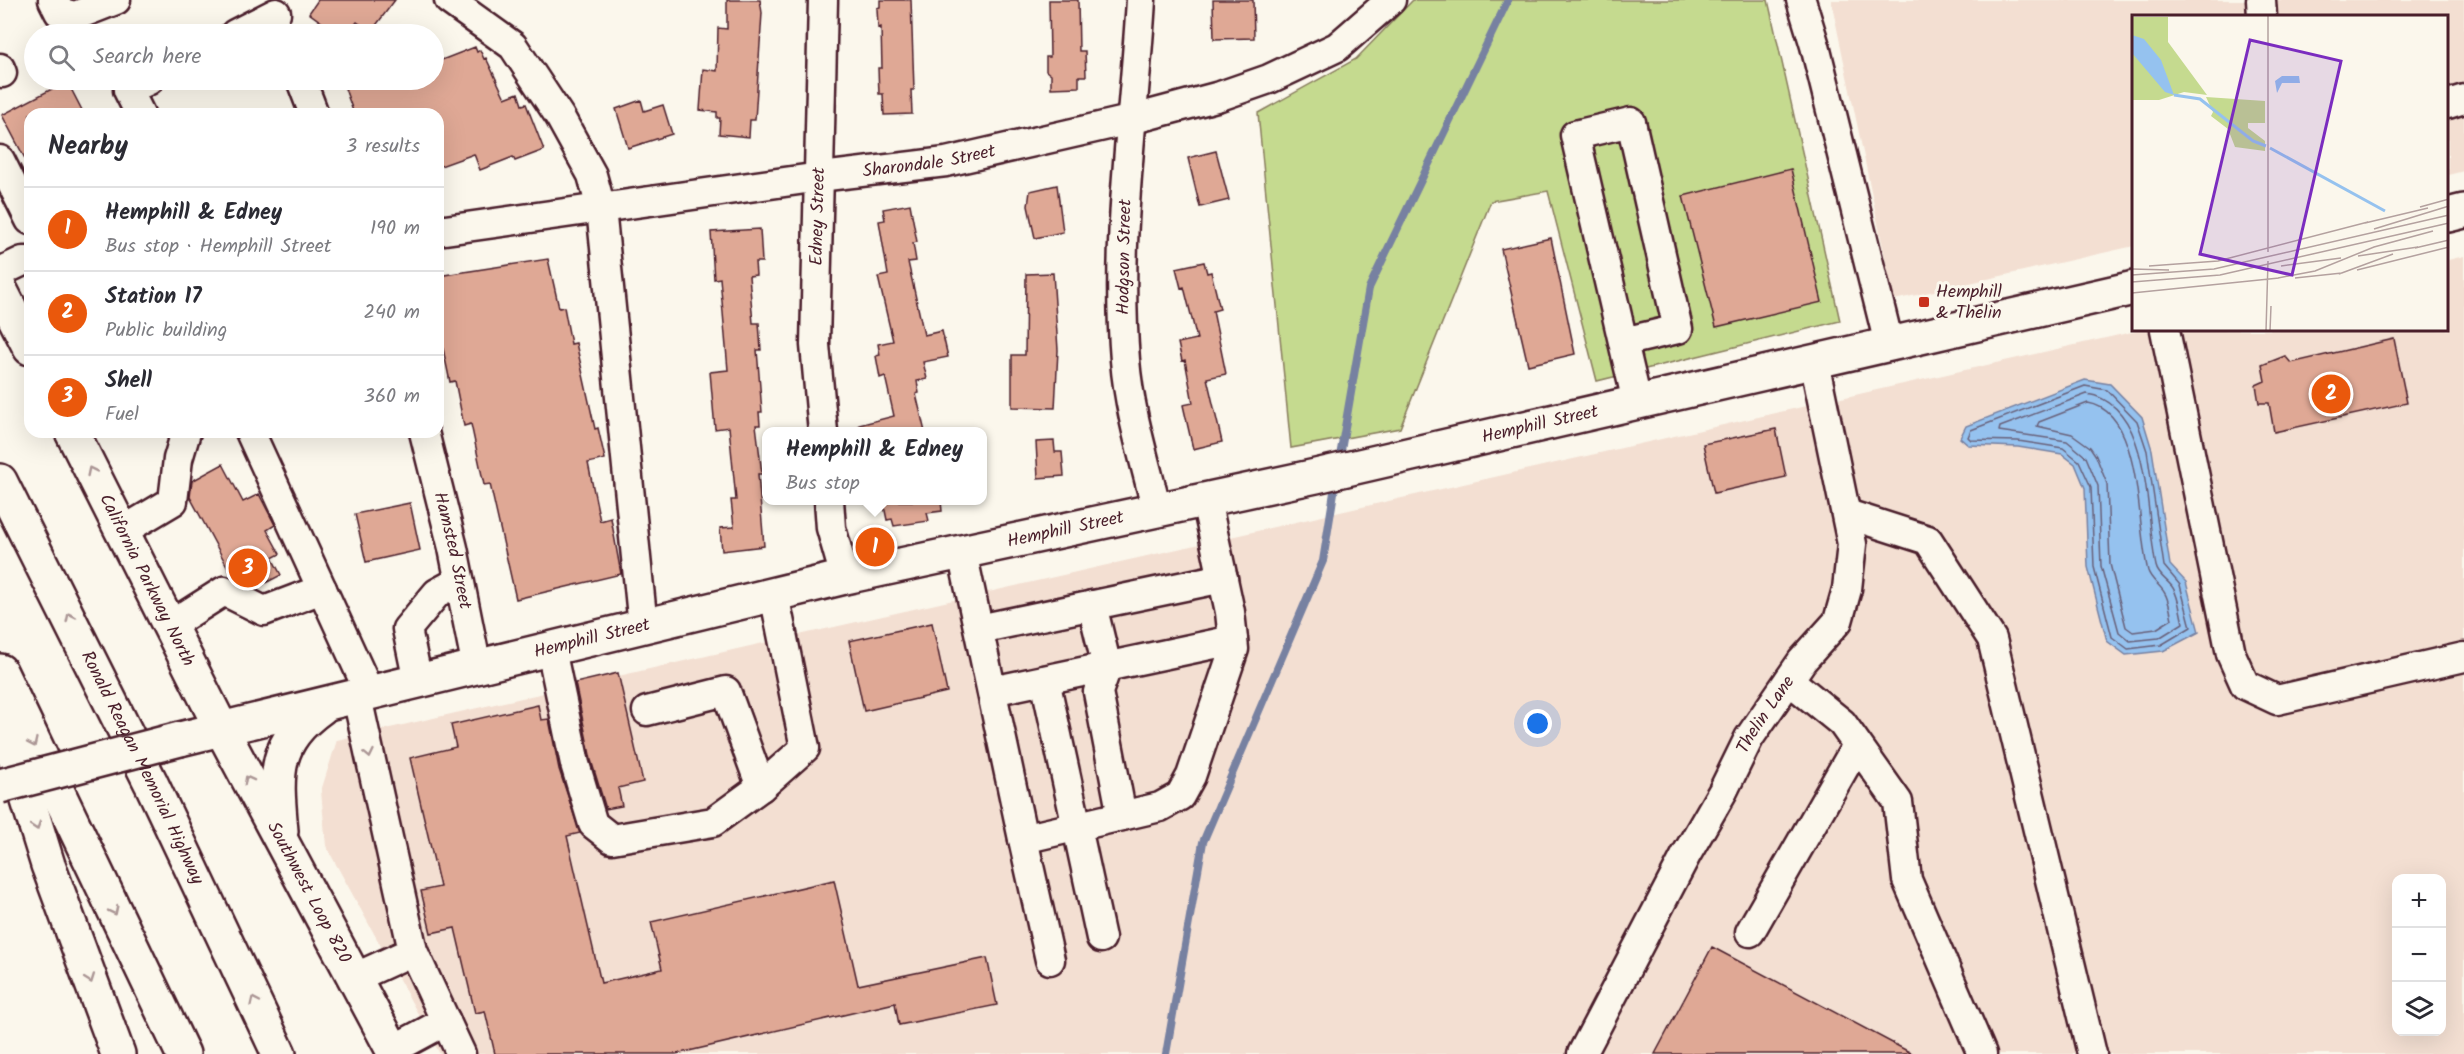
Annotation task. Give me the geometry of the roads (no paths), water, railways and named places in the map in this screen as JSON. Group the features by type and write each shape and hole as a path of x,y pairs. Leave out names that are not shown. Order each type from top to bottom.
{"main road":[{"path":"2449,215 2464,211"},
{"name":"Hemphill Street","path":"0,786 845,577 1316,476 2132,288"},
{"path":"0,289 24,330"},
{"name":"California Parkway North","path":"75,438 222,730"},
{"name":"Ronald Reagan Memorial Highway","path":"0,481 64,605 279,1054"},
{"path":"0,671 183,1054"},
{"path":"282,844 279,760 294,732 304,721 351,698"},
{"path":"0,710 48,865 118,1054"},
{"name":"Southwest Loop 820","path":"222,730 393,1052"}],"street":[{"path":"53,0 59,12 75,16 116,0"},
{"path":"449,0 513,46 560,117 592,175 601,208 643,627"},
{"name":"Edney Street","path":"823,0 815,345 823,427"},
{"name":"Hodgson Street","path":"1141,0 1130,120 1122,297 1125,360 1132,414 1157,511"},
{"name":"Sharondale Street","path":"444,230 820,177 946,162 1130,120 1220,96 1269,79 1337,47 1391,0"},
{"path":"1801,0 1815,46 1889,344"},
{"path":"258,24 277,16"},
{"path":"128,90 137,108"},
{"path":"305,90 312,108"},
{"path":"2449,104 2464,99"},
{"path":"1623,342 1678,328 1631,122 1575,135 1623,342 1637,402"},
{"path":"0,160 24,208"},
{"path":"0,272 24,261"},
{"path":"2164,332 2231,654 2245,685 2277,700 2464,657"},
{"name":"Thelin Lane","path":"1582,1054 1686,855 1724,792 1749,738 1789,680 1838,621 1847,589 1852,544 1814,361"},
{"path":"121,532 173,501 178,459 184,438"},
{"path":"253,438 322,589 413,951 461,1054"},
{"name":"Hamsted Street","path":"425,438 477,668"},
{"path":"1023,839 1160,807 1179,796 1194,765 1234,649 1223,578 1206,500"},
{"path":"829,505 831,528 845,577"},
{"path":"1847,514 1928,540 1992,639 2092,1054"},
{"path":"962,552 1050,960"},
{"path":"980,629 1223,578"},
{"path":"418,682 407,629 437,593 459,581"},
{"path":"169,626 224,591 264,611 322,589"},
{"path":"551,650 576,764 593,824 612,838 713,822 761,787 805,748 774,594"},
{"path":"1092,605 1107,667 1098,692 1122,816"},
{"path":"992,691 1233,640"},
{"path":"1045,680 1101,938"},
{"path":"1789,680 1842,723 1856,747 1898,802 1907,880 1982,1054"},
{"path":"647,711 726,691 761,787"},
{"path":"1750,932 1856,747"},
{"path":"354,978 413,951"},
{"path":"393,1052 446,1021"}],"water":[{"path":"2085,380 2110,384 2142,417 2152,450 2170,565 2186,582 2199,632 2163,651 2126,655 2107,641 2088,567 2085,488 2075,464 2062,454 2018,447 1968,445 1960,438 1966,426"}],"waterway":[{"path":"1339,462 1369,288 1508,0"},
{"path":"1166,1054 1203,842 1323,561 1336,480"}],"place":[{"name":"Hemphill & Thelin","path":"1924,302"},
{"name":"Station 17","path":"2331,394"},
{"name":"Hemphill & Edney","path":"875,547"},
{"name":"Shell","path":"248,568"}]}
